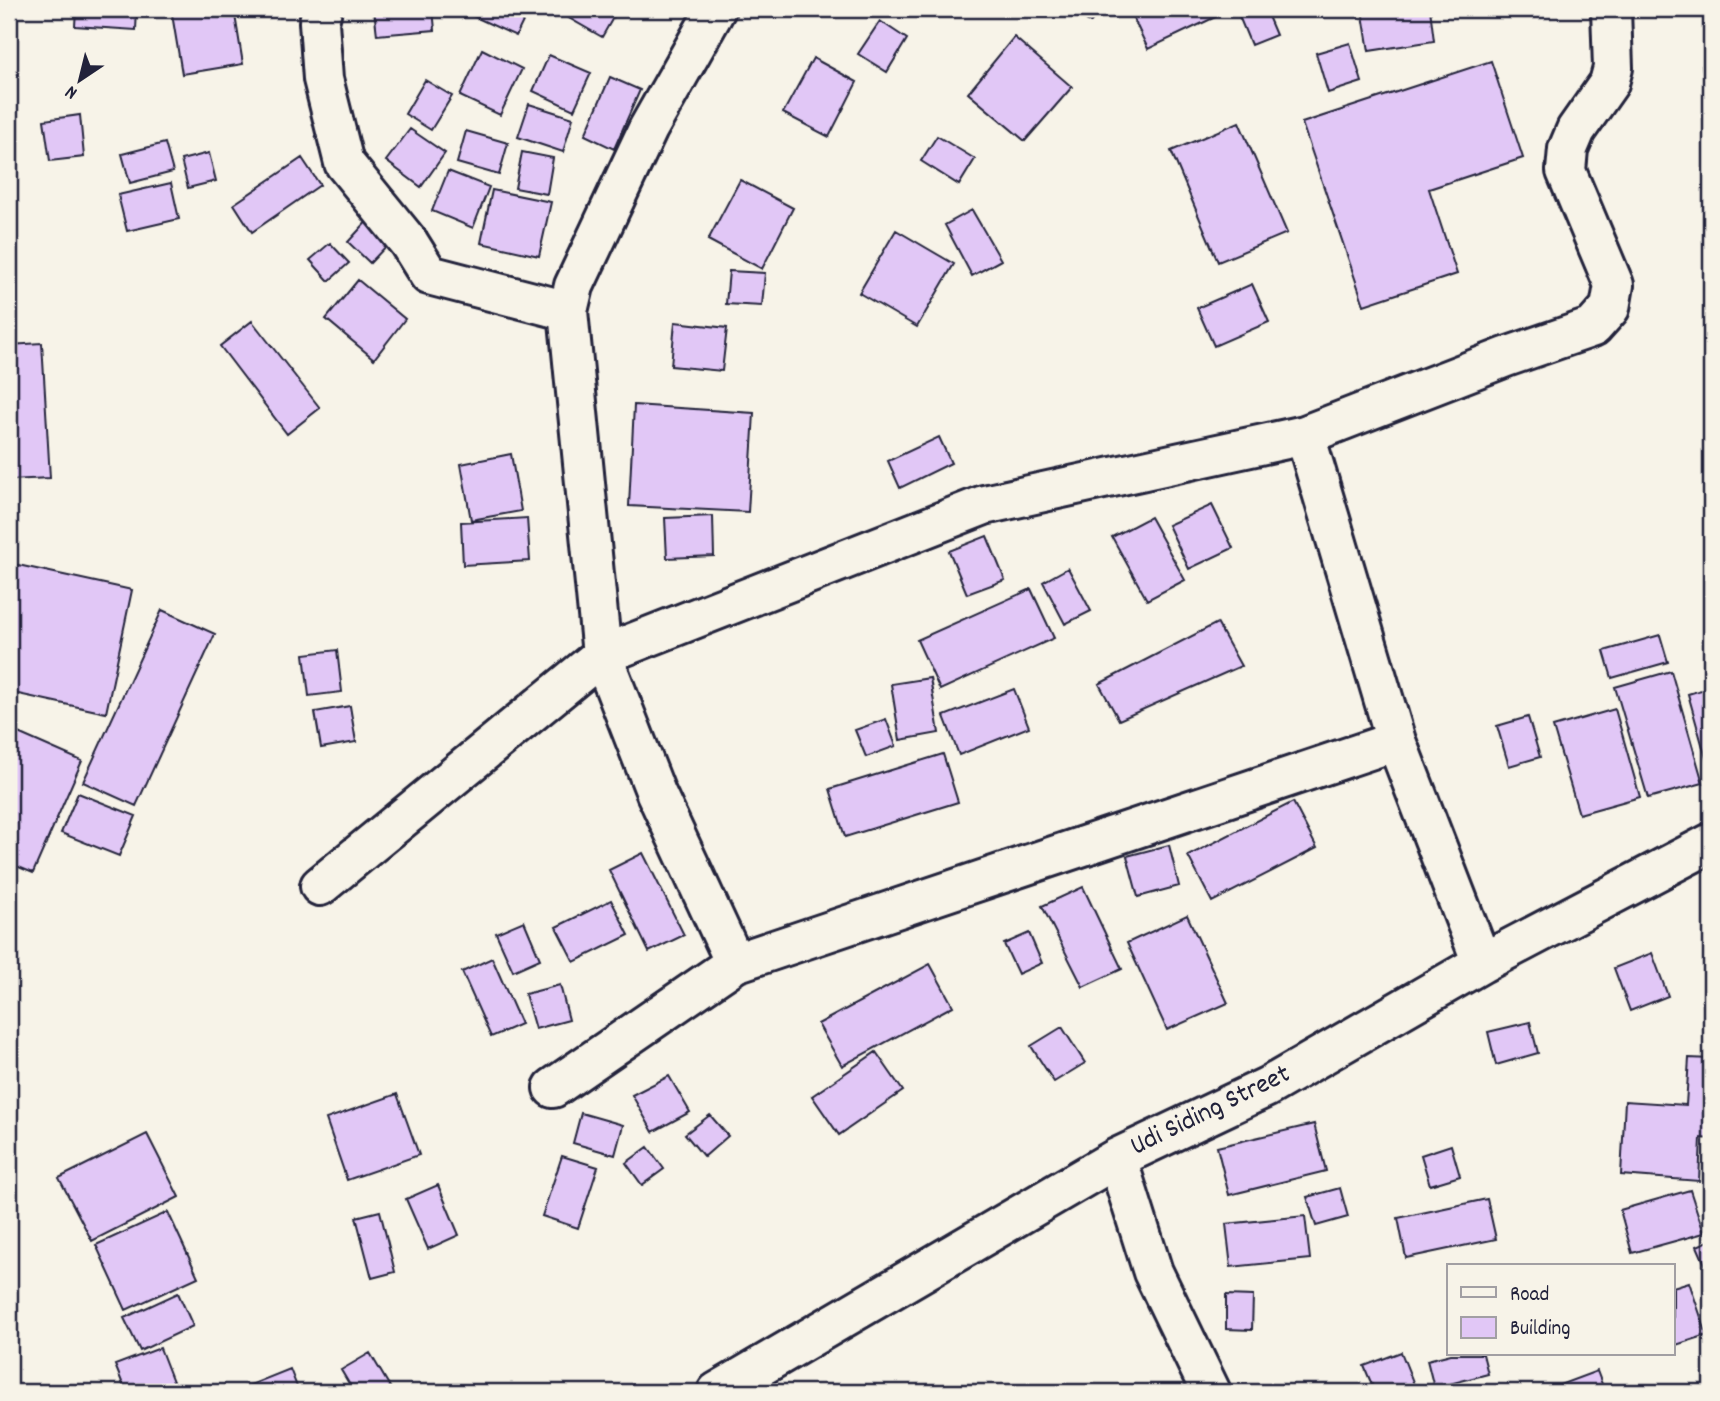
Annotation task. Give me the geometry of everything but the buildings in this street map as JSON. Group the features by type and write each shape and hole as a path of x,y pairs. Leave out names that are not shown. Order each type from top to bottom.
{"street":[{"path":"322,9 318,22 323,79 344,163 409,243 429,275 568,311"},
{"path":"716,9 649,129 574,286 568,311 602,654 656,793 735,963"},
{"path":"320,886 602,654 984,505 1305,436 1506,357 1593,327 1610,308 1614,285 1566,171 1568,149 1576,130 1609,83 1613,68 1611,9"},
{"path":"1305,436 1396,741 1482,963"},
{"path":"553,1088 735,963 1396,741"},
{"name":"Udi Siding Street","path":"717,1392 1117,1158 1267,1087 1482,963 1711,843"},
{"path":"1117,1158 1153,1272 1211,1392"}]}
